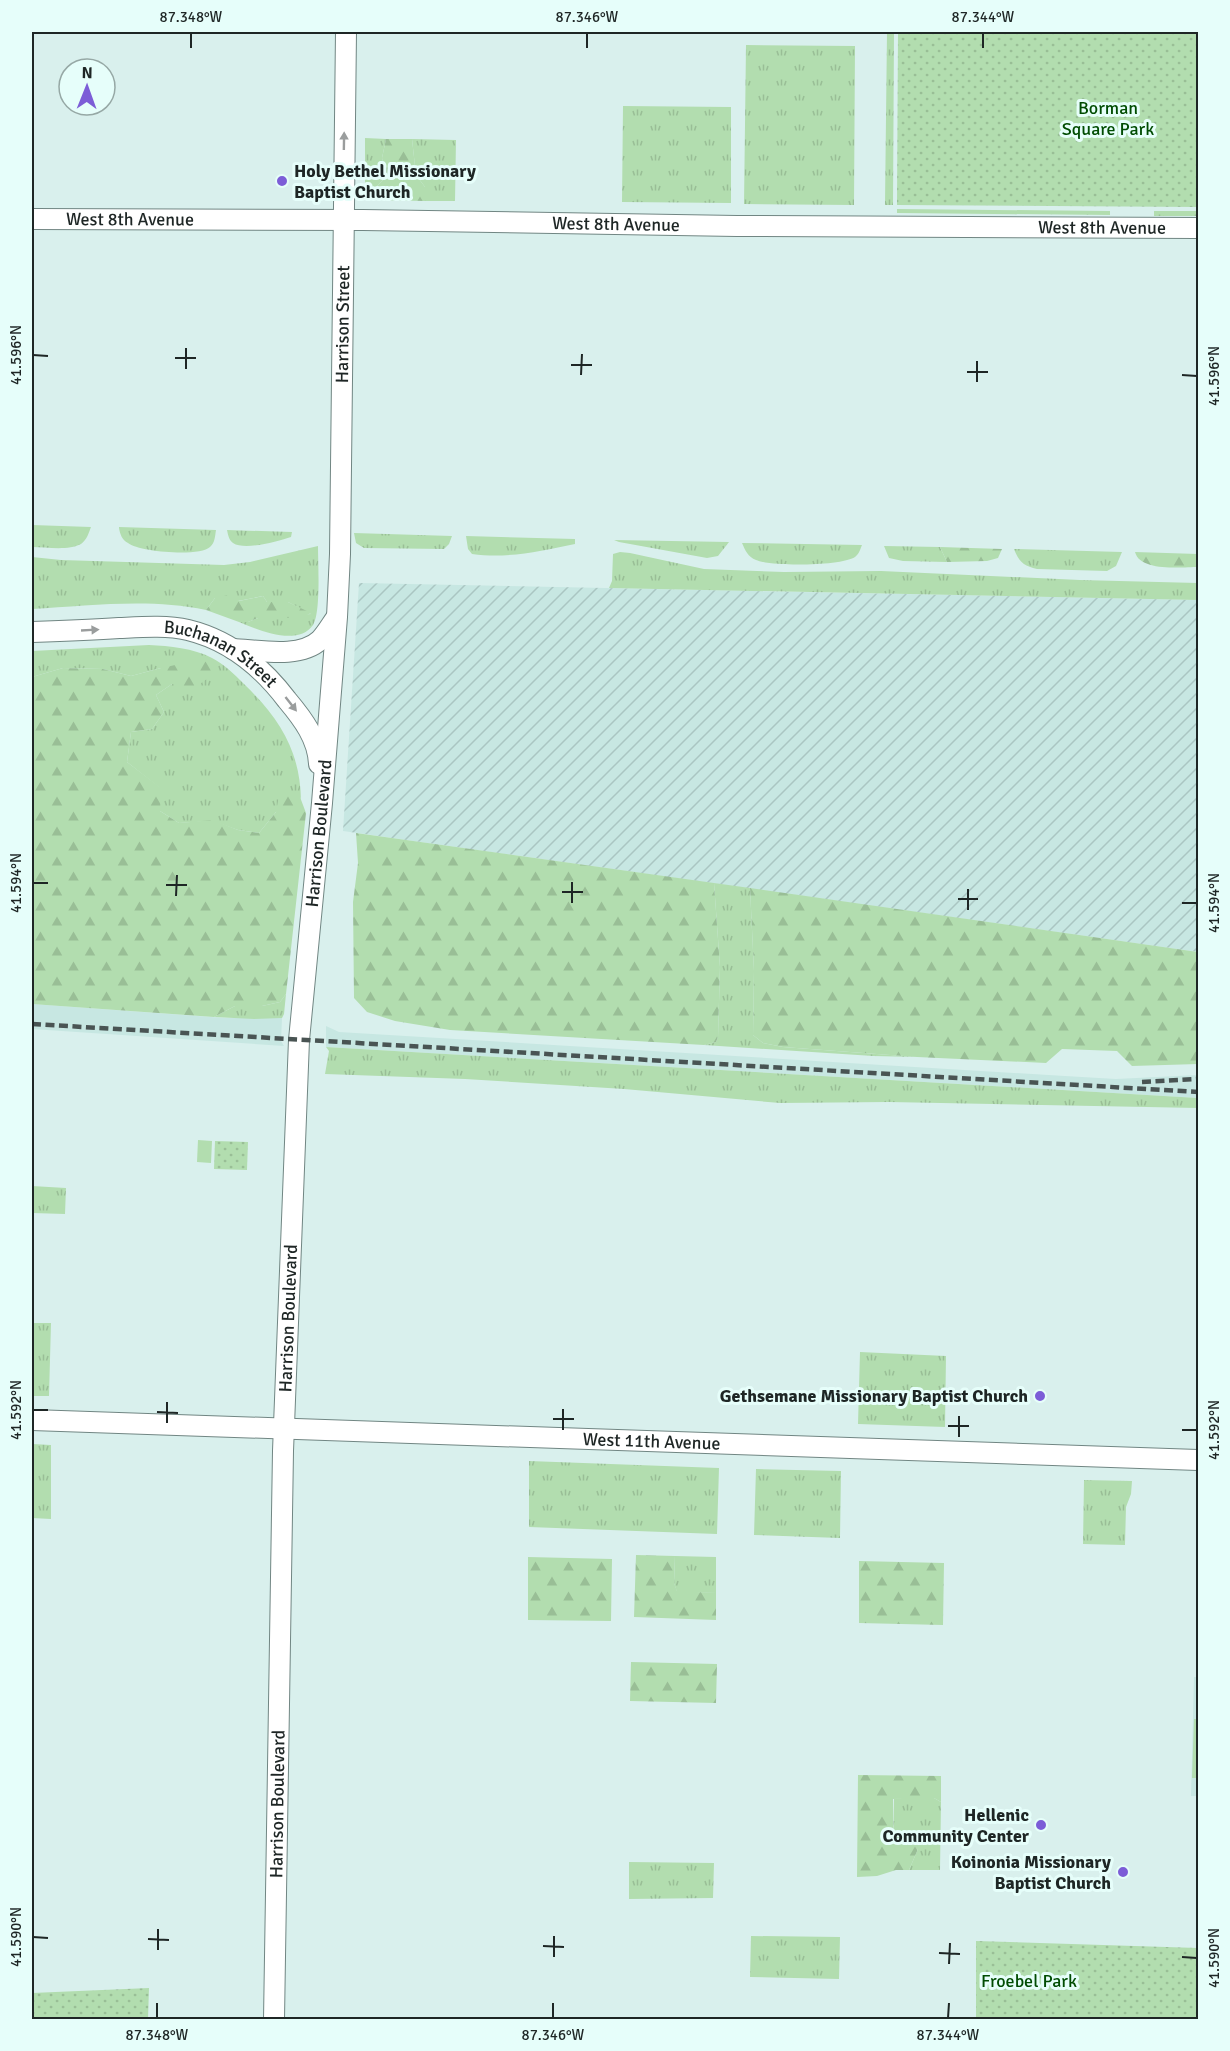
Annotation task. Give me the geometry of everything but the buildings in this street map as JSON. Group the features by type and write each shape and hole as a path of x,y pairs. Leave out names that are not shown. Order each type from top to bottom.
{"street":[{"name":"Harrison Street","path":"337,617 346,32"},
{"name":"West 8th Avenue","path":"32,219 1198,228"},
{"path":"233,650 290,652 313,646 337,617"},
{"name":"Harrison Boulevard","path":"274,2019 284,1428 300,1034 337,617"},
{"name":"Buchanan Street","path":"32,632 151,627 187,630 221,642 246,657 278,688 306,724 319,753 322,803"},
{"name":"West 11th Avenue","path":"32,1420 1198,1460"}],"shaded area":[{"path":"359,583 1198,600 1198,952 343,831"},
{"path":"32,1004 225,1018 282,1018 281,1041 284,1046 32,1029"},
{"path":"326,1026 339,1032 1116,1079 1198,1075 1198,1098 326,1047"},
{"path":"1194,1677 1198,1677 1198,1796 1191,1796"}],"green space":[{"path":"887,32 894,32 893,205 885,205"},
{"name":"Borman Square Park","path":"898,32 1198,32 1198,207 897,205"},
{"path":"746,45 855,46 854,205 744,204"},
{"path":"1195,65 1198,65 1198,122 1194,122"},
{"path":"623,106 731,107 731,203 622,202"},
{"path":"365,138 386,139 382,158 386,177 375,188 377,200 365,200"},
{"path":"386,139 412,139 416,175 425,187 425,201 377,200 375,188 386,177 382,158"},
{"path":"412,139 456,140 455,201 425,201 425,187 416,175"},
{"path":"897,209 1110,211 1110,215 897,213"},
{"path":"1154,211 1198,211 1198,216 1154,216"},
{"path":"32,525 91,527 81,544 57,548 32,547"},
{"path":"119,527 216,530 210,547 183,553 156,551 134,546 124,540"},
{"path":"227,530 292,532 291,537 285,539 245,546 233,543"},
{"path":"354,533 452,536 444,549 364,548 356,543"},
{"path":"466,536 575,539 575,544 524,554 498,556 472,554 468,549"},
{"path":"614,540 729,542 718,556 707,558"},
{"path":"742,543 862,545 855,557 847,560 822,564 776,564 753,559"},
{"path":"318,546 316,619 306,632 298,635 277,635 239,622 248,622 258,618 311,614 288,602 267,602 263,596 238,601 215,598 206,610 163,604 32,609 32,557 224,565 250,562"},
{"path":"884,546 940,547 947,562 903,561 889,558"},
{"path":"940,547 1002,549 998,558 987,561 947,562"},
{"path":"1014,549 1122,552 1116,566 1107,571 1037,569 1023,563"},
{"path":"620,552 704,569 784,572 881,571 1198,583 1198,600 609,588 612,581 613,554"},
{"path":"1135,552 1198,554 1198,567 1153,566 1138,558"},
{"path":"228,595 239,601 263,596 267,602 288,602 311,613 301,618 258,618 248,622 239,622 206,610 215,598"},
{"path":"149,645 189,650 221,663 268,709 277,722 292,750 297,766 301,800 300,797 276,812 259,833 238,830 213,821 179,823 160,811 160,788 127,762 131,732 152,729 164,712 156,695 172,684 161,668 131,676 103,669 63,668 32,677 32,651"},
{"path":"199,660 210,662 216,672 192,690 172,684 156,695 164,712 152,729 131,732 127,762 161,788 160,811 179,823 213,820 238,830 259,833 276,812 279,796 290,792 300,797 306,813 286,994 280,1002 262,1006 235,1006 214,1017 32,1004 32,677 63,668 103,669 131,676"},
{"path":"356,833 714,883 720,967 716,1042 704,1045 450,1030 395,1021 367,1012 354,998 353,902 358,863"},
{"path":"714,883 750,888 754,971 753,1035 763,1043 783,1047 917,1057 704,1045 716,1042 718,1037 720,967"},
{"path":"750,888 1198,952 1198,1064 1132,1066 1117,1051 1062,1049 1046,1063 917,1057 783,1047 763,1043 753,1035 754,971"},
{"path":"286,994 282,1018 214,1017 235,1006 262,1006 280,1002"},
{"path":"326,1047 1198,1098 1198,1108 889,1102 780,1103 624,1089 465,1079 325,1074 329,1051"},
{"path":"198,1140 212,1141 211,1163 197,1162"},
{"path":"215,1141 248,1142 247,1170 214,1169"},
{"path":"32,1186 66,1188 65,1214 32,1213"},
{"path":"32,1323 51,1323 49,1396 32,1396"},
{"path":"860,1352 946,1356 945,1427 858,1424"},
{"path":"32,1444 51,1445 51,1519 32,1518"},
{"path":"529,1461 719,1468 717,1534 529,1527"},
{"path":"756,1469 841,1471 840,1538 754,1535"},
{"path":"1084,1480 1132,1481 1131,1494 1126,1507 1125,1545 1083,1544"},
{"path":"636,1555 675,1556 674,1583 677,1591 716,1593 716,1620 634,1617"},
{"path":"675,1556 716,1557 716,1593 677,1592 674,1583"},
{"path":"528,1557 612,1559 611,1621 528,1620"},
{"path":"859,1561 944,1563 943,1625 859,1623"},
{"path":"631,1662 717,1664 716,1703 630,1701"},
{"path":"1194,1719 1198,1719 1198,1778 1192,1778"},
{"path":"858,1775 941,1776 941,1802 934,1798 893,1799 893,1839 916,1840 918,1849 909,1870 857,1877"},
{"path":"934,1798 941,1802 940,1870 909,1870 918,1849 893,1840 894,1799"},
{"path":"629,1862 714,1863 713,1898 629,1899"},
{"path":"751,1936 840,1937 839,1979 750,1977"},
{"name":"Froebel Park","path":"976,1941 1198,1948 1198,2019 976,2019"},
{"path":"149,1988 148,2019 32,2019 32,1993"}],"railway":[{"path":"32,1024 1198,1092"},
{"path":"1142,1082 1198,1079"}],"place":[{"name":"Holy Bethel Missionary Baptist Church","path":"282,181"},
{"name":"Gethsemane Missionary Baptist Church","path":"1040,1396"},
{"name":"Hellenic Community Center","path":"1041,1825"},
{"name":"Koinonia Missionary Baptist Church","path":"1123,1872"}]}
